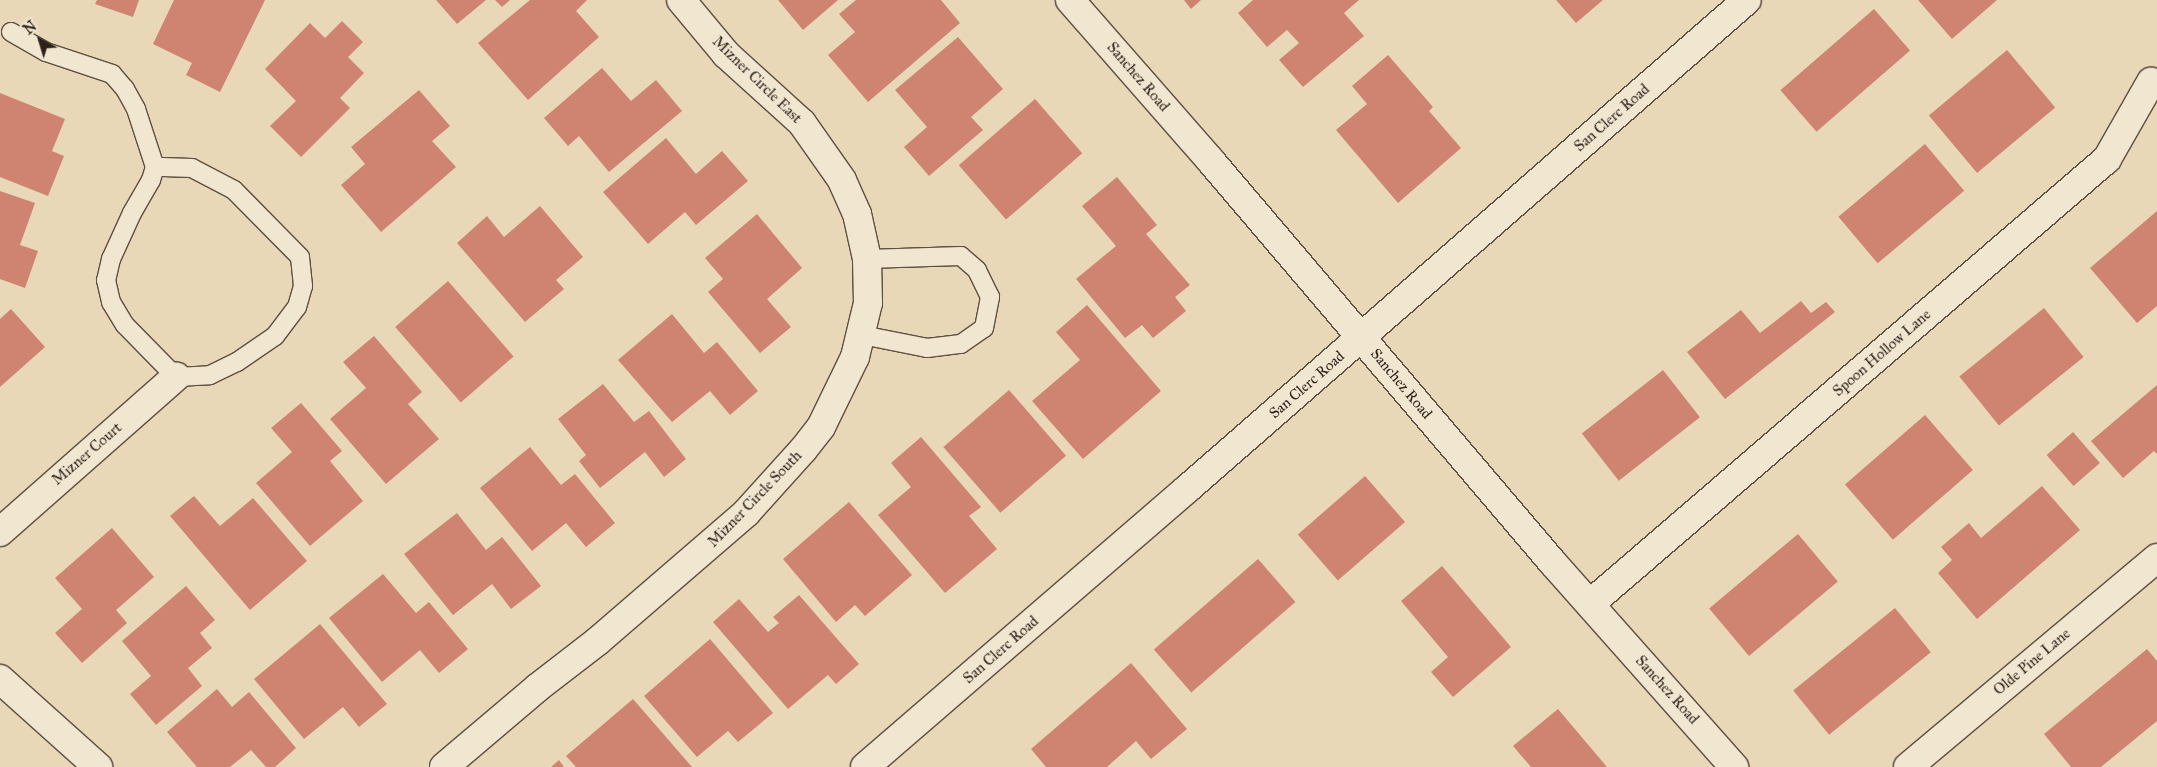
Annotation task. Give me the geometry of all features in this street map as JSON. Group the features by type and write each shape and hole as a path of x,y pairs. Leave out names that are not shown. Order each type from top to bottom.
{"street":[{"name":"Mizner Circle East","path":"681,0 726,54 758,86 802,123 831,162"},
{"name":"Sanchez Road","path":"1070,0 1361,337 1553,564 1734,767"},
{"name":"San Clerc Road","path":"864,767 1747,0"},
{"name":"Spoon Hollow Lane","path":"1590,604 2107,158 2151,82"},
{"name":"Mizner Circle South","path":"444,767 614,627 746,513 804,450 820,427 855,357 862,335 868,303 867,260 857,214 831,162"},
{"name":"Mizner Court","path":"0,532 176,377"},
{"name":"Olde Pine Lane","path":"1908,767 2157,558"},
{"path":"0,679 98,767"}],"lane":[{"path":"11,32 46,52 112,74 125,89 136,109 155,166 151,180 132,213 114,252 106,280 111,302 125,325 176,377 210,376 238,362 276,336 297,307 303,286 300,257 234,190 192,168 155,166"},
{"path":"862,335 927,348 961,344 984,328 990,297 977,270 960,256 867,260"}],"building":[{"path":"97,0 139,0 133,17 95,4"},
{"path":"174,0 265,0 220,92 186,75 192,63 153,44"},
{"path":"436,0 486,0 457,24"},
{"path":"495,0 510,0 502,7"},
{"path":"530,0 587,0 576,11 599,37 528,100 478,43"},
{"path":"778,0 838,0 803,30"},
{"path":"856,0 941,0 960,23 868,102 828,55 855,32 839,14"},
{"path":"1184,0 1201,0 1191,9"},
{"path":"1253,0 1359,0 1344,13 1364,36 1303,87 1279,60 1299,43 1287,30 1267,47 1238,13"},
{"path":"1556,0 1603,0 1576,23"},
{"path":"1918,0 1997,0 1952,39"},
{"path":"1874,9 1910,51 1816,132 1780,90"},
{"path":"342,21 363,42 348,57 364,73 340,98 350,108 301,157 270,126 296,101 265,69 310,23 325,38"},
{"path":"958,37 1003,89 971,117 983,130 929,176 904,147 927,127 895,90"},
{"path":"2007,50 2055,107 1977,173 1929,116"},
{"path":"1388,55 1433,107 1429,111 1461,148 1398,203 1336,130 1367,104 1352,86"},
{"path":"602,68 631,101 656,80 682,111 609,172 579,136 568,146 544,118"},
{"path":"419,90 450,126 432,141 456,167 381,232 341,185 365,164 351,147"},
{"path":"0,93 65,119 52,151 64,156 48,196 0,177"},
{"path":"1035,99 1082,153 1006,220 959,165"},
{"path":"666,138 696,174 722,151 748,181 696,225 685,212 648,244 603,192"},
{"path":"1925,144 1964,191 1878,263 1838,217"},
{"path":"1117,177 1157,225 1146,234 1190,285 1175,297 1186,311 1153,338 1142,325 1125,338 1076,279 1116,246 1082,206"},
{"path":"0,191 35,203 20,245 38,251 25,288 0,279"},
{"path":"540,206 583,257 556,280 564,289 525,322 457,243 487,216 504,237"},
{"path":"2157,211 2157,306 2137,323 2090,268"},
{"path":"757,214 802,268 767,299 791,327 760,353 708,292 723,279 705,258"},
{"path":"448,281 514,356 461,402 395,327"},
{"path":"1801,301 1811,313 1826,302 1835,312 1725,399 1687,352 1741,310 1760,333"},
{"path":"1087,305 1161,391 1083,459 1032,401 1080,360 1056,332"},
{"path":"2044,308 2084,357 1999,426 1959,377"},
{"path":"11,309 45,347 0,387 0,319"},
{"path":"672,314 704,353 717,342 758,391 730,415 710,391 672,422 618,360"},
{"path":"374,336 422,392 408,404 439,439 386,484 330,419 366,388 343,362"},
{"path":"1663,370 1700,417 1619,481 1582,433"},
{"path":"603,384 634,422 649,411 686,459 664,477 645,452 600,488 579,461 586,455 558,419"},
{"path":"2157,385 2157,454 2154,451 2123,478 2091,441"},
{"path":"1009,390 1066,456 1000,513 943,447"},
{"path":"301,403 342,451 330,461 363,501 310,546 256,483 292,452 271,428"},
{"path":"1925,415 1973,470 1893,540 1845,485"},
{"path":"2073,432 2100,463 2073,486 2047,455"},
{"path":"921,437 981,507 969,516 997,549 945,593 878,515 911,487 891,463"},
{"path":"530,447 561,485 575,474 615,523 586,547 566,523 532,551 480,488"},
{"path":"1365,476 1405,522 1338,580 1298,534"},
{"path":"2042,486 2080,530 1977,619 1938,573 1952,560 1941,547 1969,523 1981,538"},
{"path":"194,496 220,526 253,498 307,561 250,610 170,516"},
{"path":"849,502 912,575 865,616 855,605 836,622 783,559"},
{"path":"457,513 486,550 502,537 541,586 511,609 492,584 453,615 404,554"},
{"path":"112,528 154,577 116,610 127,623 82,663 55,633 82,609 55,578"},
{"path":"1798,534 1838,581 1749,656 1709,609"},
{"path":"1258,559 1295,602 1191,693 1154,650"},
{"path":"1442,566 1511,647 1453,697 1431,672 1448,657 1401,601"},
{"path":"383,574 416,613 429,602 468,649 439,673 420,650 382,682 329,618"},
{"path":"186,586 215,620 200,633 212,648 188,668 202,686 156,725 130,694 151,676 122,641"},
{"path":"799,595 859,664 836,684 828,675 788,709 713,622 739,599 768,632 779,623 773,617"},
{"path":"1895,608 1931,652 1829,735 1793,690"},
{"path":"320,624 387,704 359,727 343,707 304,739 254,679"},
{"path":"710,639 773,713 738,742 728,731 697,757 644,696"},
{"path":"2147,649 2157,661 2157,721 2101,767 2071,767 2044,734"},
{"path":"1131,663 1187,729 1151,759 1136,741 1107,767 1046,767 1031,749"},
{"path":"217,689 232,707 249,692 296,748 275,767 266,767 251,750 230,767 197,767 167,732"},
{"path":"633,699 692,767 576,767 566,756"},
{"path":"1558,709 1607,767 1531,767 1513,746"},
{"path":"559,760 564,767 551,767"}]}
